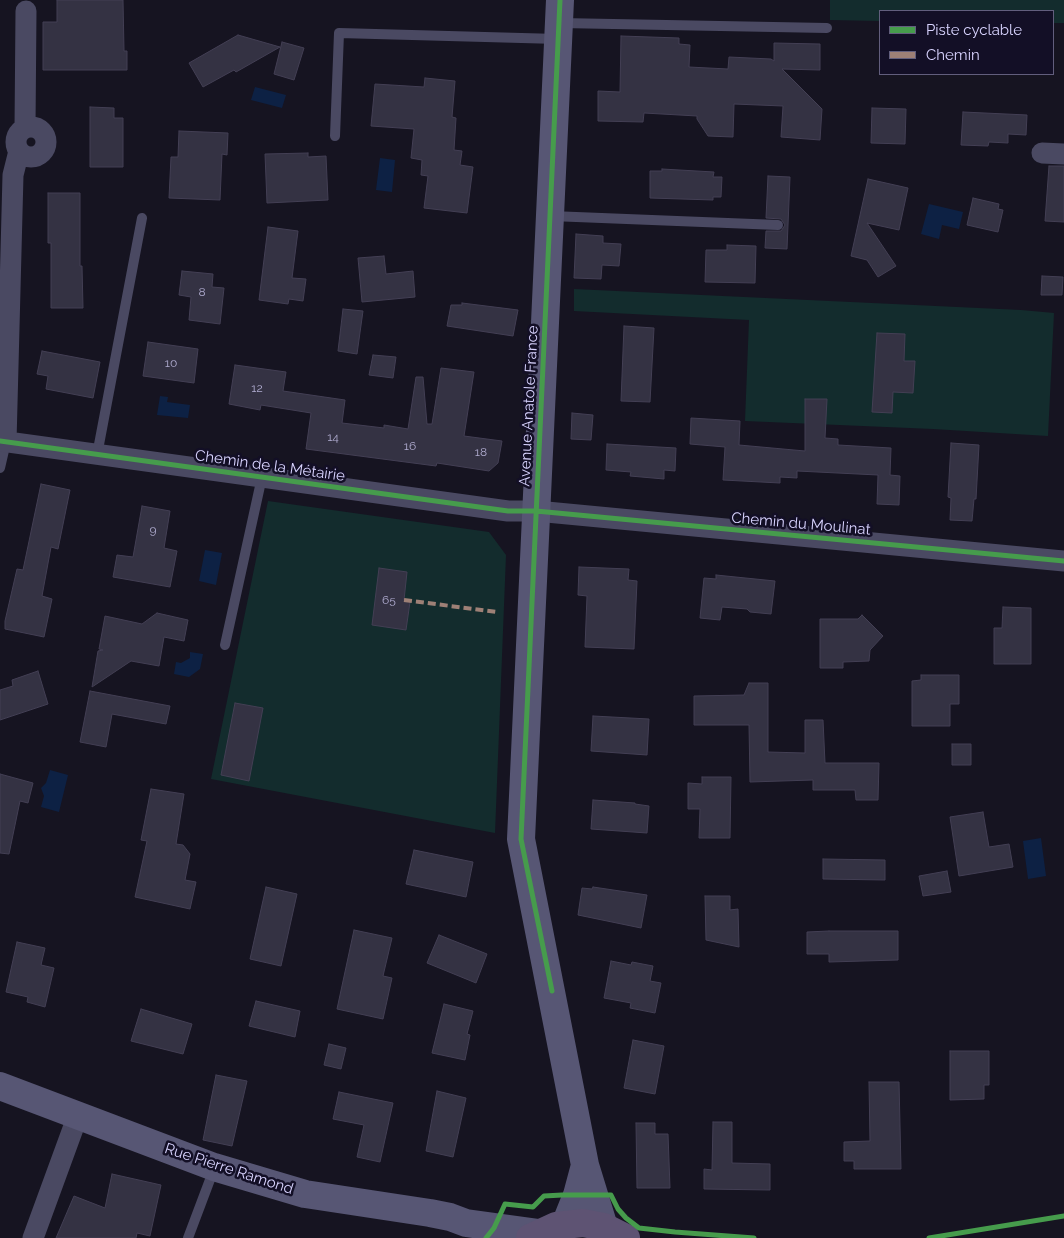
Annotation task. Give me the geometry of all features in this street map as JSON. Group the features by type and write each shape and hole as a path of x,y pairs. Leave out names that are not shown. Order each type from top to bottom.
{"main road":[{"path":"534,1236 556,1226 584,1223 615,1232"}],"street":[{"path":"3,441 6,210 19,151 17,138 25,128 26,11"},
{"name":"Avenue Anatole France","path":"559,21 521,839 585,1165 615,1232"},
{"path":"1042,153 1064,154"},
{"name":"Chemin de la Métairie","path":"3,441 508,511 536,511"},
{"name":"Chemin du Moulinat","path":"536,511 1064,561"},
{"name":"Rue Pierre Ramond","path":"0,1086 214,1167 304,1194 437,1214 450,1217 473,1231 534,1236"},
{"path":"33,1238 78,1115"},
{"name":"Avenue Anatole France","path":"565,1225 577,1195 585,1165"}],"lane":[{"path":"335,136 339,33 559,21 826,28"},
{"path":"550,216 778,225"},
{"path":"97,454 142,218"},
{"path":"0,468 3,441"},
{"path":"226,645 262,477"},
{"path":"188,1238 214,1167"}],"green space":[{"path":"830,0 1064,0 1064,23 1054,23 1054,10 879,10 879,21 830,20"},
{"path":"574,289 1054,313 1048,436 745,421 749,320 574,311"},
{"path":"268,501 489,532 506,555 495,833 211,779"}],"water":[{"path":"255,87 286,95 282,108 251,100"},
{"path":"380,158 395,160 392,192 376,190"},
{"path":"929,204 963,212 959,229 942,225 939,239 921,234"},
{"path":"160,396 168,397 167,402 190,405 188,418 157,415"},
{"path":"205,550 222,553 216,585 199,581"},
{"path":"190,652 203,654 200,669 189,677 174,674 176,662 181,663 190,658"},
{"path":"50,770 68,775 59,812 41,807 44,796 41,788 46,783"},
{"path":"1041,838 1046,876 1028,879 1023,841"}],"building":[{"path":"57,0 123,0 124,51 127,51 127,70 43,70 43,22 57,22"},
{"path":"238,35 280,47 236,72 234,70 203,87 189,63"},
{"path":"621,36 679,38 679,44 690,45 689,67 728,69 729,57 771,59 774,61 774,43 820,44 820,70 782,69 822,109 820,140 781,137 783,106 734,104 733,137 708,136 697,116 644,113 643,122 598,121 598,91 620,92"},
{"path":"282,42 304,48 294,80 274,74"},
{"path":"425,78 455,81 452,117 456,118 454,150 462,151 460,165 473,167 467,213 424,208 428,176 421,175 422,160 411,158 414,129 371,126 375,84 424,87"},
{"path":"90,107 114,108 114,118 123,118 123,167 90,167"},
{"path":"872,108 906,109 905,144 871,143"},
{"path":"963,112 1027,115 1026,135 1008,134 1008,143 989,142 988,146 961,145"},
{"path":"179,131 228,133 227,155 222,154 220,200 169,198 171,157 178,157"},
{"path":"308,153 308,157 326,156 328,200 267,203 265,154"},
{"path":"1049,166 1064,166 1064,222 1045,221"},
{"path":"662,169 714,172 713,177 722,177 721,197 713,197 713,200 650,198 650,171 662,171"},
{"path":"768,176 790,177 787,249 765,248 766,231 781,231 785,225 781,219 766,218"},
{"path":"868,179 908,188 899,230 867,223 896,266 878,277 867,260 851,256"},
{"path":"48,193 80,193 80,266 82,266 83,308 51,308 51,243 48,243"},
{"path":"973,198 999,204 998,209 1003,210 998,232 967,225"},
{"path":"268,227 298,231 292,278 306,279 303,301 289,299 288,304 259,300"},
{"path":"576,234 603,236 603,243 621,244 619,266 602,265 601,279 574,278"},
{"path":"727,245 756,246 755,283 705,282 706,250 727,250"},
{"path":"384,256 386,274 413,271 415,297 362,302 358,258"},
{"path":"182,271 213,274 212,287 224,288 220,324 189,320 191,297 179,295"},
{"path":"1042,276 1063,277 1062,295 1041,295"},
{"path":"462,303 518,310 513,336 447,326 451,305 462,305"},
{"path":"343,309 363,311 357,354 338,351"},
{"path":"624,326 654,328 650,402 621,401"},
{"path":"877,333 905,334 904,361 915,361 913,393 893,392 892,413 872,412"},
{"path":"148,342 198,349 194,383 143,376"},
{"path":"42,351 100,362 93,398 46,389 48,376 37,374"},
{"path":"373,355 396,357 393,378 369,375"},
{"path":"235,365 286,372 283,391 345,400 342,423 384,428 384,425 408,429 416,377 423,377 427,424 432,424 441,368 474,372 464,436 502,441 498,463 489,471 437,463 436,466 306,449 311,413 261,405 260,410 229,404"},
{"path":"805,399 827,399 825,438 838,439 838,445 891,448 890,475 900,476 899,505 877,504 878,475 797,471 797,478 780,477 780,483 723,480 725,447 690,444 691,418 740,421 739,445 805,451"},
{"path":"572,413 593,415 591,440 571,439"},
{"path":"951,443 979,445 976,499 974,499 972,521 950,520 951,498 948,497"},
{"path":"607,444 676,448 675,471 664,470 664,479 630,476 631,472 606,470"},
{"path":"41,484 70,490 58,549 51,547 42,596 52,599 44,637 5,629 5,621 17,569 23,570"},
{"path":"142,506 170,511 164,548 177,551 170,587 113,577 117,555 133,557"},
{"path":"579,567 629,569 628,580 637,581 634,649 585,647 587,596 578,595"},
{"path":"379,568 407,572 404,600 410,602 406,630 372,625"},
{"path":"716,575 775,581 771,614 750,612 747,609 722,607 720,620 700,618 704,578 716,579"},
{"path":"1003,607 1031,608 1031,664 994,664 994,628 1002,628"},
{"path":"157,613 188,620 184,641 164,637 159,666 131,661 92,687 98,651 103,650 99,649 105,616 142,624"},
{"path":"862,615 883,636 870,650 869,661 843,662 843,668 820,668 820,619 858,619"},
{"path":"38,671 48,704 0,720 0,690 13,686 12,680"},
{"path":"921,675 959,675 959,704 950,704 950,726 912,726 912,681 921,680"},
{"path":"749,683 768,683 768,752 805,753 805,720 823,720 825,763 879,763 878,800 856,800 855,790 813,790 813,780 750,782 749,725 694,725 694,696 744,695"},
{"path":"90,691 170,706 166,724 112,714 106,747 80,742"},
{"path":"235,703 263,708 249,781 221,775"},
{"path":"593,716 649,719 647,755 591,751"},
{"path":"952,744 971,744 971,765 952,765"},
{"path":"0,774 33,783 28,803 20,801 9,854 0,853"},
{"path":"702,777 731,777 730,838 699,838 700,809 688,809 688,783 702,784"},
{"path":"151,789 184,794 176,844 183,845 190,854 185,880 196,882 190,909 135,897 147,841 141,840"},
{"path":"593,800 649,806 647,833 591,829"},
{"path":"983,812 989,847 1009,844 1013,867 959,876 950,817"},
{"path":"414,850 473,862 466,897 406,884"},
{"path":"823,859 885,860 885,880 823,879"},
{"path":"947,871 951,892 923,896 919,876"},
{"path":"266,887 297,894 281,966 250,959"},
{"path":"593,887 647,895 641,928 578,915 582,888 592,889"},
{"path":"705,896 730,896 730,910 738,909 739,947 706,940"},
{"path":"354,930 392,938 383,976 392,978 383,1019 337,1009"},
{"path":"898,931 898,960 829,962 829,954 807,954 807,932"},
{"path":"439,935 487,954 476,983 427,963"},
{"path":"17,942 45,948 41,965 54,968 45,1007 27,1002 28,997 6,992"},
{"path":"611,961 631,965 632,962 653,966 650,981 661,983 655,1013 630,1008 631,1003 604,998"},
{"path":"256,1001 300,1011 295,1037 249,1026"},
{"path":"444,1004 473,1011 467,1034 470,1035 465,1060 432,1053"},
{"path":"141,1009 192,1024 183,1054 131,1041"},
{"path":"633,1040 664,1046 655,1094 624,1088"},
{"path":"329,1044 346,1048 341,1069 324,1065"},
{"path":"950,1051 989,1051 989,1085 984,1085 984,1099 950,1100"},
{"path":"216,1075 247,1081 232,1146 203,1140"},
{"path":"869,1082 899,1082 901,1169 854,1169 854,1161 844,1161 844,1142 870,1141"},
{"path":"437,1091 466,1098 453,1157 426,1151"},
{"path":"339,1092 393,1103 380,1162 357,1157 364,1125 333,1119"},
{"path":"713,1122 732,1122 732,1163 770,1164 770,1190 704,1189 704,1169 712,1170"},
{"path":"636,1123 655,1123 655,1134 668,1134 670,1188 637,1188"},
{"path":"112,1174 161,1185 150,1236 137,1233 136,1238 56,1238 74,1196 105,1208"}],"marked path":[{"path":"404,600 497,612"}],"cycle path":[{"path":"552,991 521,839 560,0"},
{"path":"0,441 508,511 536,511 1064,561"},
{"path":"486,1238 494,1228 505,1204 533,1207 544,1196 562,1195 611,1195 618,1209 639,1228 754,1238"},
{"path":"929,1238 1064,1216"}]}
